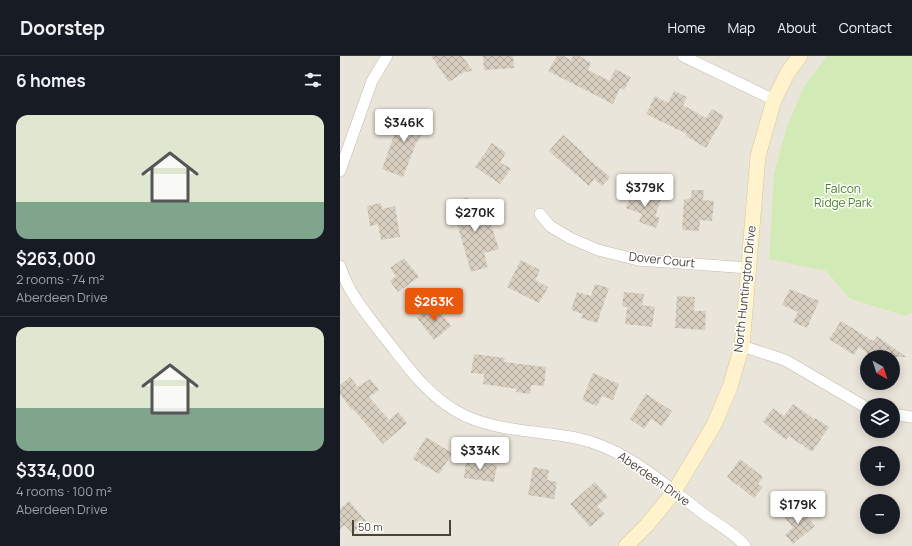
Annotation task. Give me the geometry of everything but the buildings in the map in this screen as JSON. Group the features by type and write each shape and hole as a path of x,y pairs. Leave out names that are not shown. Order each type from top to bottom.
{"street":[{"path":"340,171 372,81 387,56"},
{"path":"683,56 774,100"},
{"name":"North Huntington Drive","path":"626,546 647,525 674,492 720,413 730,387 742,346 758,156 774,100 788,72 800,56"},
{"name":"Dover Court","path":"540,214 550,226 570,238 598,250 638,260 749,268"},
{"name":"Aberdeen Drive","path":"340,266 350,288 363,310 414,374 433,395 446,406 476,420 495,426 576,438 597,443 638,464 745,546"},
{"path":"742,346 785,360 860,404"},
{"path":"900,416 912,417"}],"shaded area":[{"path":"340,56 827,56 803,88 786,129 774,173 826,271 850,299 905,316 912,313 912,546 340,546"}],"green space":[{"name":"Falcon Ridge Park","path":"827,56 912,56 912,313 905,316 850,299 826,271 769,259 774,173 786,129 803,88"}]}
